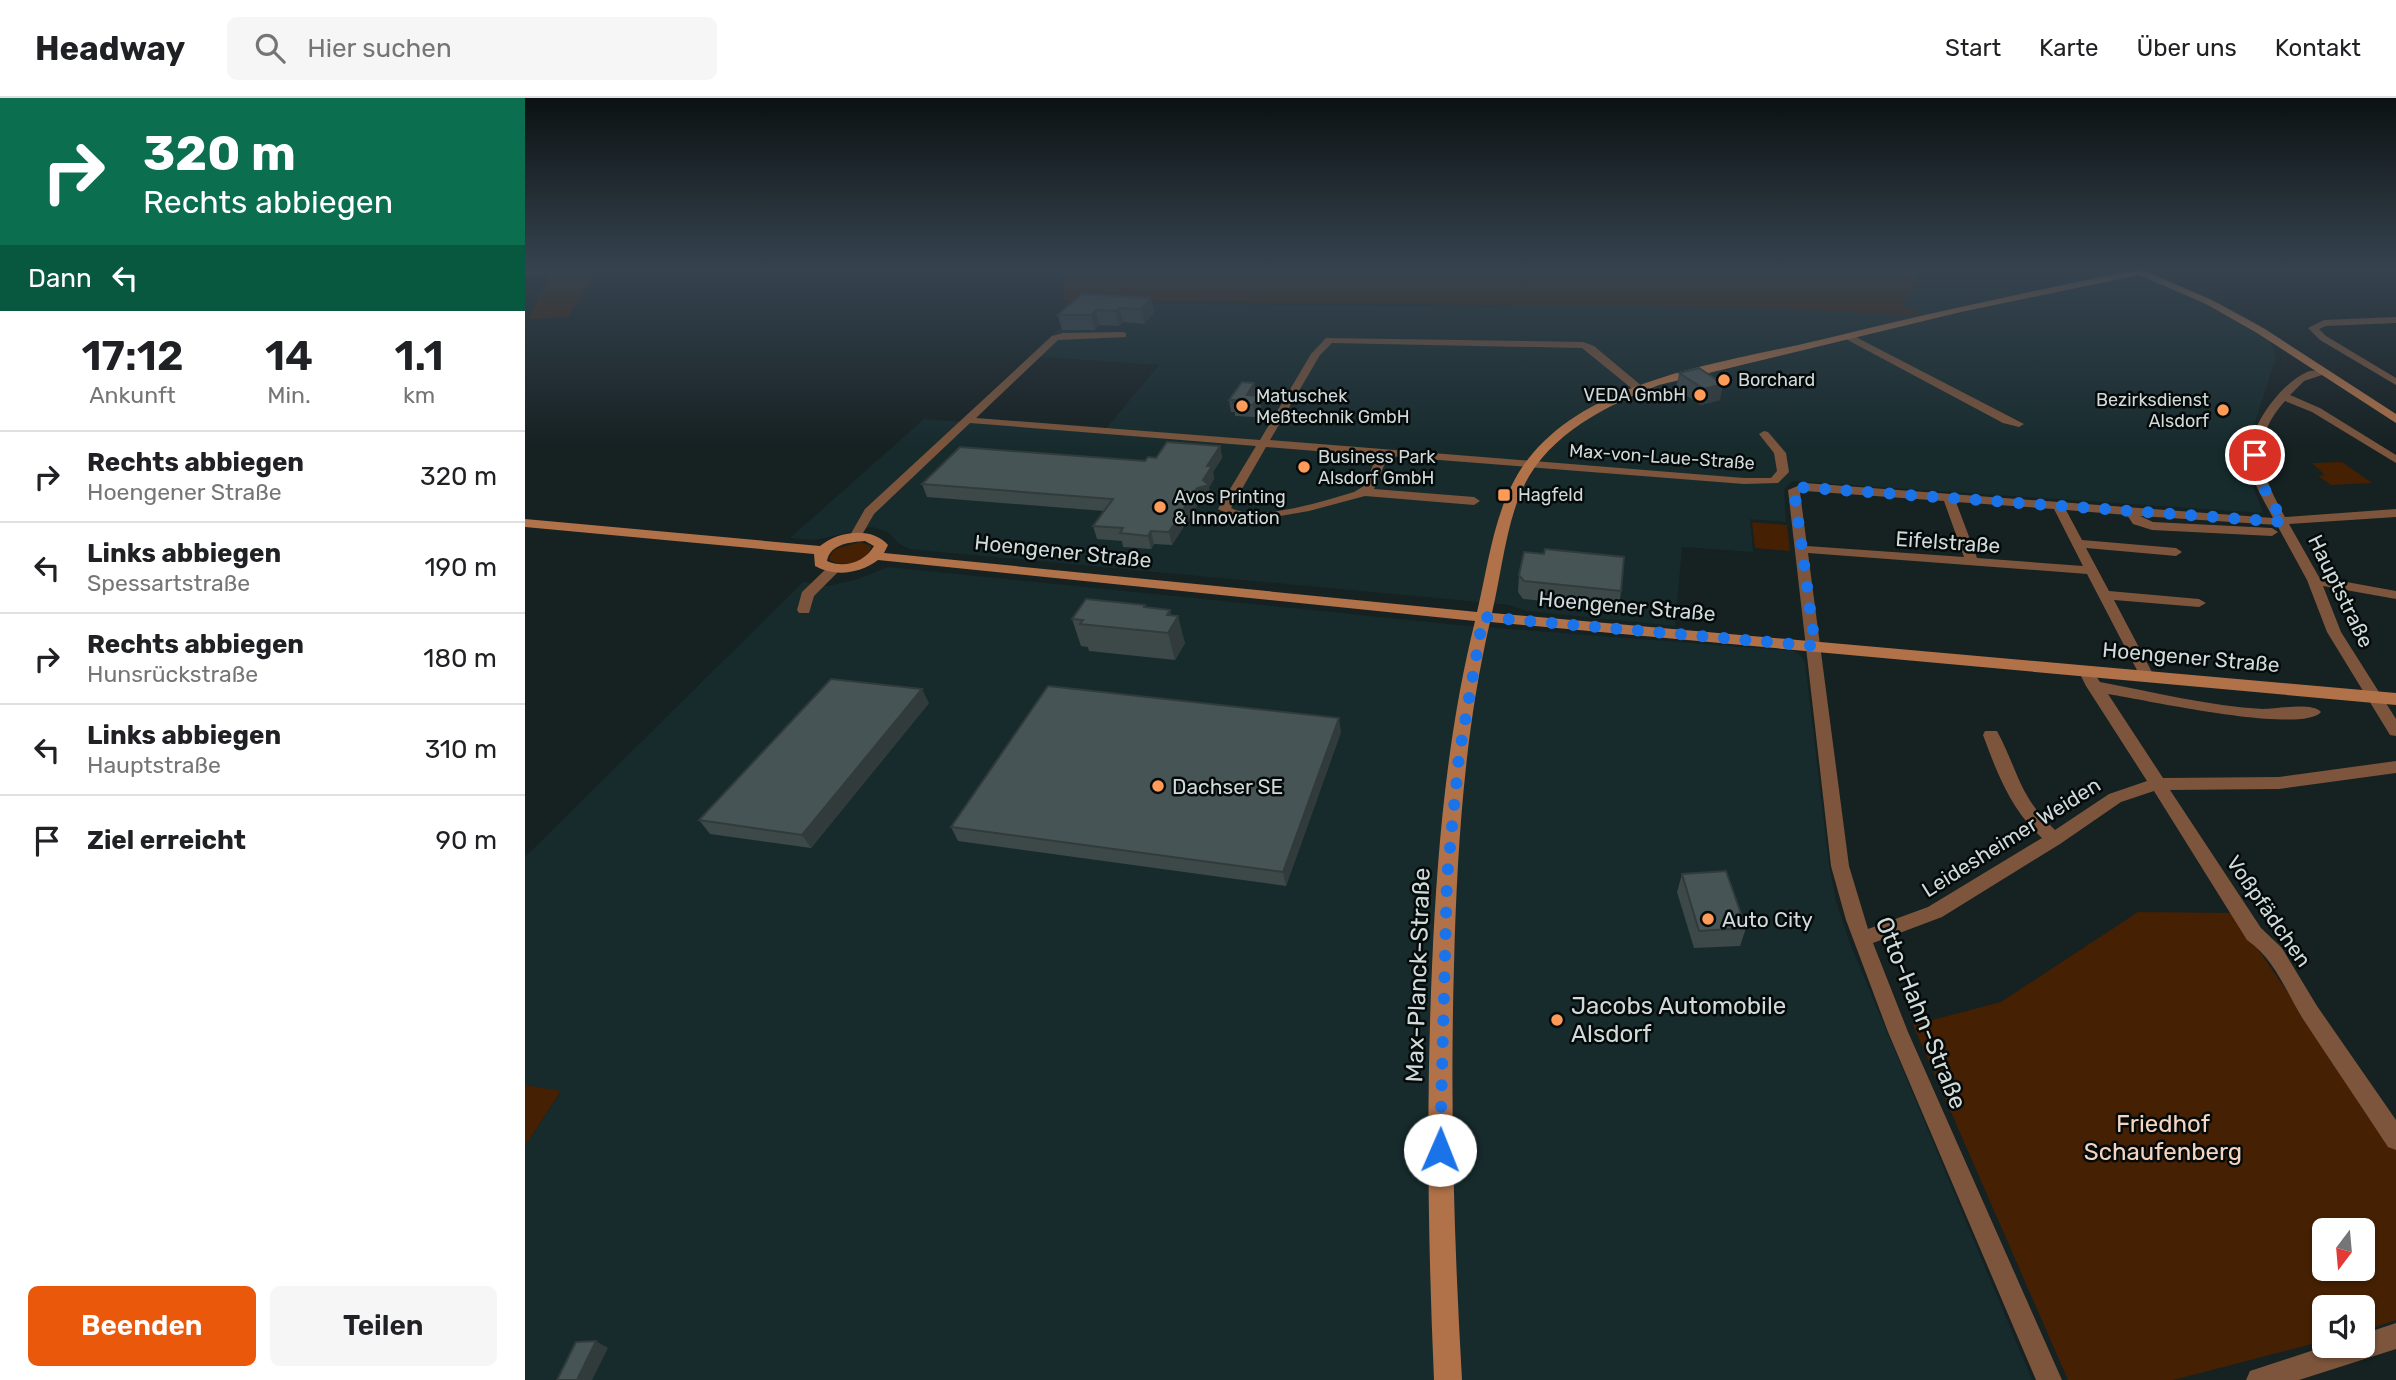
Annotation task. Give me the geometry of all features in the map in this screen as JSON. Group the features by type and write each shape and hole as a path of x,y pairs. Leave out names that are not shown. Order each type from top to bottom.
{"street":[{"name":"Max-Planck-Straße","path":"1448,1380 1440,1174 1445,915 1459,756 1484,610 1513,497 1531,464 1562,431 1577,420 1639,389 1878,329"},
{"path":"2257,329 2396,419"},
{"path":"2313,329 2396,382"},
{"path":"855,537 869,512 1055,338 1063,335 1123,335"},
{"path":"1847,336 2007,421 2019,424"},
{"path":"1474,501 1365,492 1281,513 1226,513 1224,509 1317,354 1329,340 1583,345 1591,348 1639,389"},
{"name":"Hauptstraße","path":"2323,373 2304,376 2283,396 2257,435 2254,458 2265,492 2315,580 2334,632 2396,731"},
{"path":"2283,396 2316,410 2396,460"},
{"path":"967,420 1531,464"},
{"name":"Max-von-Laue-Straße","path":"1531,464 1774,481 1783,472 1780,453 1764,434"},
{"path":"1365,492 1384,453"},
{"name":"Otto-Hahn-Straße","path":"1949,498 1798,487 1794,490 1840,866 1862,939 1898,1032 2049,1380"},
{"path":"1972,563 1949,498 2130,511 2287,527"},
{"path":"2058,506 2147,676"},
{"path":"2130,511 2142,524 2162,527 2184,536 2240,541 2249,540 2251,531 2396,513"},
{"path":"525,523 823,551 855,537 879,541 880,550 876,556 857,566 834,569 820,563 823,551"},
{"path":"2078,543 2176,552"},
{"name":"Eifelstraße","path":"1800,549 2093,571"},
{"name":"Hoengener Straße","path":"876,556 1484,610 1815,646 2396,699"},
{"path":"804,610 807,595 834,569"},
{"path":"2315,580 2396,595"},
{"path":"2104,594 2199,603"},
{"name":"Voßpfädchen","path":"2085,670 2254,934 2269,942 2283,963 2295,990 2396,1139"},
{"name":"Hoengener Straße","path":"2093,686 2234,711 2263,714 2313,712"},
{"path":"1991,735 2015,794 2030,819 2054,839"},
{"name":"Leidesheimer Weiden","path":"1862,939 1935,912 2115,798 2156,784 2279,783 2396,767"},
{"path":"2259,1380 2287,1376 2396,1336"}],"shaded area":[{"path":"1058,329 2266,329 2276,357 2243,459 2263,513 1793,481 1784,489 1786,522 1750,519 1753,552 1682,547 1675,626 1527,611 1509,605 909,549 898,543 888,532 872,527 815,540 790,538 924,419 1103,432 1159,365 1029,356"},
{"path":"888,567 1458,625 1794,651 1805,662 1829,865 1836,901 1849,941 2032,1380 525,1380 525,1146 561,1092 525,1085 525,857 803,582 827,586 855,580"}],"green space":[{"path":"2342,462 2372,483 2331,485 2318,476 2325,475 2312,463"},
{"path":"1752,522 1787,525 1790,551 1755,548"},
{"path":"860,542 871,546 870,552 862,560 843,564 829,558 835,549"},
{"name":"Friedhof Schaufenberg","path":"2138,912 2233,913 2396,1149 2396,1320 2375,1327 2375,1295 2312,1295 2312,1344 2173,1380 2068,1380 1913,1025 2001,1002"},
{"path":"525,1085 561,1091 525,1146"}],"building":[{"path":"1699,368 1723,384 1704,389 1679,373"},
{"path":"1242,382 1254,383 1247,395 1259,396 1253,405 1233,403 1235,400 1229,400"},
{"path":"1167,442 1220,446 1207,466 1212,466 1203,480 1209,485 1197,488 1169,532 1151,531 1148,536 1120,533 1123,528 1093,526 1113,499 922,484 960,447 1145,461 1148,457 1156,458"},
{"path":"1545,549 1624,557 1621,591 1524,581 1519,575 1524,552 1544,554"},
{"path":"1086,599 1145,605 1144,607 1170,610 1167,615 1178,616 1168,633 1080,624 1083,620 1072,619"},
{"path":"831,679 922,689 802,835 699,820"},
{"name":"Dachser SE","path":"1048,686 1339,718 1283,872 951,827"},
{"path":"1726,871 1746,928 1699,931 1682,874"},
{"path":"596,1341 577,1380 557,1380 576,1342"}],"place":[{"name":"Borchard","path":"1724,380"},
{"name":"VEDA GmbH","path":"1700,395"},
{"name":"Matuschek Meßtechnik GmbH","path":"1242,406"},
{"name":"Bezirksdienst Alsdorf","path":"2223,410"},
{"name":"Business Park Alsdorf GmbH","path":"1304,467"},
{"name":"Hagfeld","path":"1504,495"},
{"name":"Avos Printing & Innovation","path":"1160,507"},
{"name":"Dachser SE","path":"1158,786"},
{"name":"Auto City","path":"1708,919"},
{"name":"Jacobs Automobile Alsdorf","path":"1557,1020"}],"route":[{"path":"1440,1150 1449,846 1459,756 1483,617 1815,646 1797,529 1794,490 1798,487 2284,522 2265,492 2257,472 2255,455"}]}
